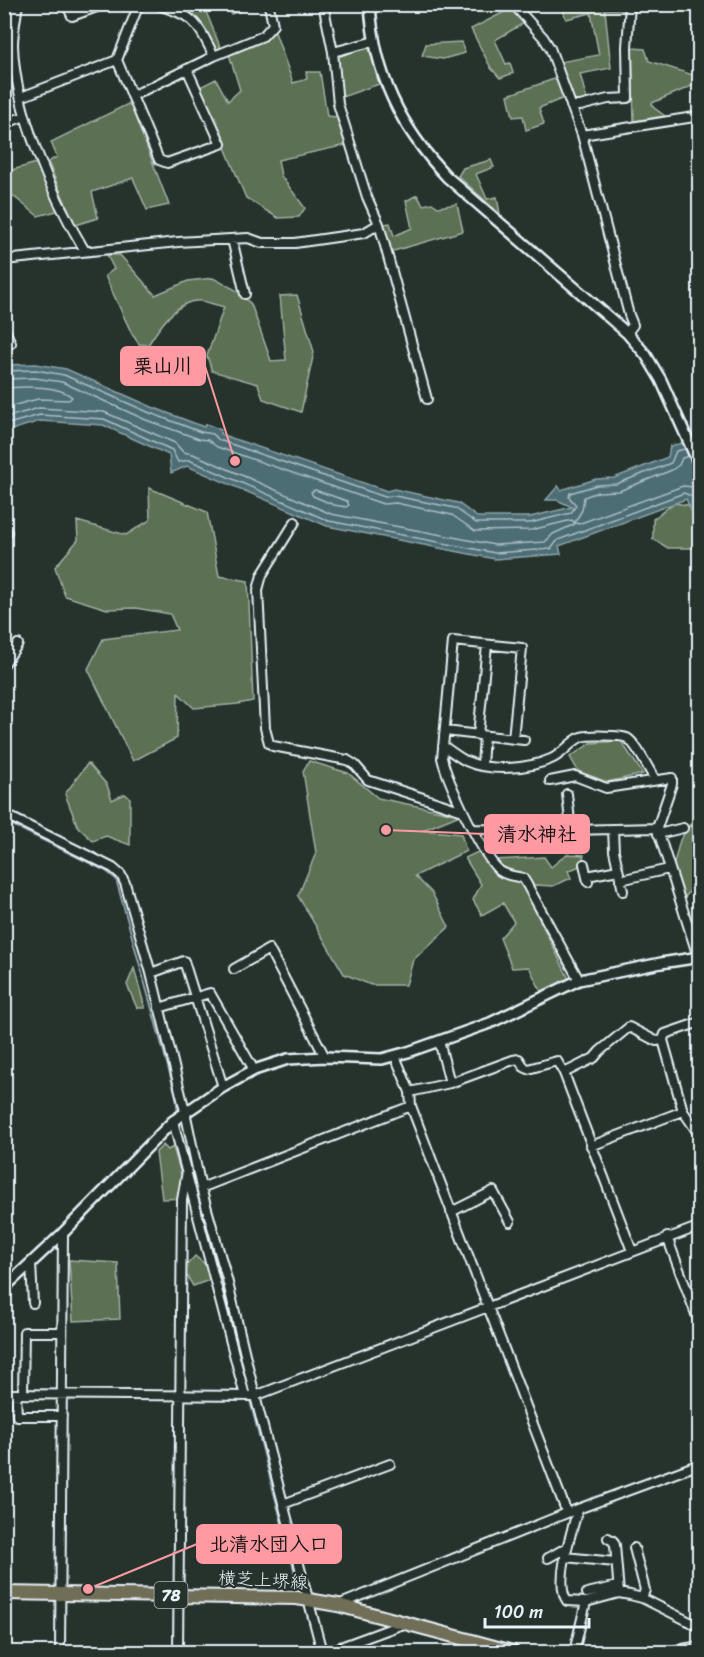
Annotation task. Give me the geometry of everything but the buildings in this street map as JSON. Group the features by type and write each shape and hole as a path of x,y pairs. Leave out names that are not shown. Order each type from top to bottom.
{"main road":[{"name":"横芝上堺線","path":"4,1593 276,1596 308,1599 513,1652"},
{"path":"677,1653 699,1648"}],"street":[{"path":"18,4 9,44 25,116 63,214 85,251"},
{"path":"66,5 72,16 105,4"},
{"path":"138,4 117,60 159,160 162,162 167,163 221,144 187,69"},
{"path":"155,4 179,12 199,26 214,56"},
{"path":"323,4 333,52 338,104 367,197 379,224 427,399"},
{"path":"370,4 384,80 409,131 426,155 447,177 627,333 646,355 661,380 699,467"},
{"path":"516,7 531,4"},
{"path":"571,106 628,98 627,47 630,4"},
{"path":"132,96 214,56 263,36 273,25 269,6"},
{"path":"516,7 550,48 582,135 633,325 627,333"},
{"path":"4,19 16,14"},
{"path":"333,52 375,41"},
{"path":"21,97 117,60"},
{"path":"4,124 25,116"},
{"path":"582,135 699,116"},
{"path":"4,260 178,242 248,238 262,243 295,243 364,233 379,224"},
{"path":"232,239 245,294"},
{"path":"4,328 11,343 4,345"},
{"path":"295,522 262,575 258,590 265,728 269,743 273,746 347,760 355,765 368,780 463,811"},
{"path":"513,739 522,648 453,641 442,758 444,769 463,811 493,864 506,875 523,878 579,981"},
{"path":"4,664 18,644"},
{"path":"482,766 481,735 487,645"},
{"path":"445,731 524,740"},
{"path":"443,746 467,761 482,766 518,767 552,759 582,737 621,736 628,738 635,747 655,780"},
{"path":"4,1288 63,1233 173,1121 223,1087 254,1070 288,1059 325,1057 382,1059 395,1056 490,1023 579,981 661,963 699,959 658,831 672,778 606,788 575,776 550,781"},
{"path":"567,794 571,830"},
{"path":"4,814 104,862 121,875 151,973 185,1111 201,1188 228,1279 255,1396 322,1653"},
{"path":"473,829 658,831 683,828"},
{"path":"613,830 614,851 623,891"},
{"path":"584,864 587,879 618,870"},
{"path":"620,880 669,869"},
{"path":"234,969 269,949 325,1057"},
{"path":"151,973 184,961 223,1087"},
{"path":"159,1008 210,993 254,1070"},
{"path":"699,1022 665,1034 663,1040 683,1112 699,1136"},
{"path":"564,1073 594,1058 629,1027 656,1041 663,1040"},
{"path":"439,1041 450,1083"},
{"path":"395,1056 410,1092 411,1106 567,1513"},
{"path":"410,1092 450,1083 519,1059 528,1069 557,1061 564,1073 632,1251"},
{"path":"201,1188 411,1106"},
{"path":"591,1146 683,1112"},
{"path":"173,1121 245,1396"},
{"path":"178,1653 182,1200 186,1171"},
{"path":"451,1212 493,1191 510,1222"},
{"path":"4,1394 255,1396 699,1226"},
{"path":"60,1653 63,1233"},
{"path":"667,1237 699,1325"},
{"path":"31,1263 33,1303"},
{"path":"62,1332 24,1332 17,1416 62,1416"},
{"path":"283,1504 390,1464"},
{"path":"338,1605 567,1513 699,1464"},
{"path":"578,1509 566,1548 565,1598 567,1601 618,1590 642,1598 699,1627"},
{"path":"608,1538 613,1540 618,1590"},
{"path":"548,1558 566,1548"},
{"path":"634,1548 645,1590 642,1598"},
{"path":"565,1557 615,1562"},
{"path":"574,1653 587,1598"},
{"path":"327,1653 405,1623"}],"green space":[{"path":"249,4 250,8 231,14 229,5 205,9 221,49 214,51 200,21 189,12 171,5"},
{"path":"561,5 627,5 628,10 605,10 611,68 580,74 587,100 573,104 560,62 599,55 591,13 566,19"},
{"path":"512,8 524,23 495,40 506,64 510,63 513,73 500,78 491,68 471,29"},
{"path":"275,32 293,83 307,79 306,72 320,72 327,116 337,117 346,145 278,160 281,176 305,208 299,217 278,218 246,198 200,87 216,79 228,101 240,90 229,54"},
{"path":"461,42 465,53 443,59 422,56 426,44"},
{"path":"369,46 379,84 342,97 338,57"},
{"path":"632,48 645,49 649,61 699,77 699,83 652,103 653,107 665,116 634,121"},
{"path":"557,78 564,98 539,108 544,124 526,130 523,116 513,117 508,95"},
{"path":"130,103 169,205 147,210 133,178 92,192 98,218 75,225 48,162 57,157 51,142"},
{"path":"491,160 494,167 476,174 487,199 497,197 500,214 458,176 463,168"},
{"path":"40,162 57,211 38,216 7,191 5,172"},
{"path":"417,195 423,205 432,203 438,207 457,204 463,231 390,252 383,224 390,223 394,236 412,228 406,201"},
{"path":"107,255 120,255 155,295 188,281 213,278 236,290 251,304 271,361 286,360 280,296 297,295 314,352 301,412 263,399 258,384 212,371 207,356 224,307 201,301 184,304 170,316 148,345 139,344 105,276 114,269"},
{"path":"149,488 207,512 219,576 248,581 253,701 194,708 178,693 177,738 133,761 88,669 103,639 177,630 170,614 136,608 107,609 65,596 55,567 78,540 77,521 126,535 150,520"},
{"path":"674,503 699,507 699,548 668,548 653,539 653,519"},
{"path":"621,741 643,774 607,782 578,771 570,757 591,743"},
{"path":"309,761 348,773 378,798 460,815 423,830 461,834 466,851 415,876 432,893 449,927 413,960 406,985 371,985 344,974 298,896 316,853 303,771"},
{"path":"88,763 107,785 112,800 125,794 130,798 130,845 106,836 93,841 78,827 65,794"},
{"path":"691,823 699,842 699,879 682,901 673,867 680,840"},
{"path":"482,850 495,860 544,857 551,867 567,854 584,855 580,866 568,871 571,878 553,886 535,885 527,894 570,981 542,993 529,967 512,968 500,938 514,922 503,903 482,915 473,900 481,884 465,858"},
{"path":"134,968 145,1008 137,1008 127,985"},
{"path":"163,1145 168,1150 173,1147 188,1198 162,1199 156,1152"},
{"path":"195,1256 206,1265 212,1279 193,1286 183,1269"},
{"path":"69,1260 118,1263 120,1319 73,1321"}],"water":[{"path":"36,364 66,369 152,407 204,427 206,424 221,430 220,434 387,491 394,489 458,503 477,517 530,517 572,507 557,500 546,500 558,486 561,490 596,479 614,478 668,457 670,446 699,439 699,516 694,517 686,499 559,546 561,554 495,559 327,526 187,466 171,473 169,455 103,425 40,421 5,432 5,365"}],"waterway":[{"path":"4,821 106,871 116,879 176,1096 178,1115"},
{"path":"178,1121 180,1133"},
{"path":"249,1397 299,1589"}],"place":[{"name":"栗山川","path":"235,461"},
{"name":"清水神社","path":"386,830"},
{"name":"北清水団入口","path":"88,1589"}]}
